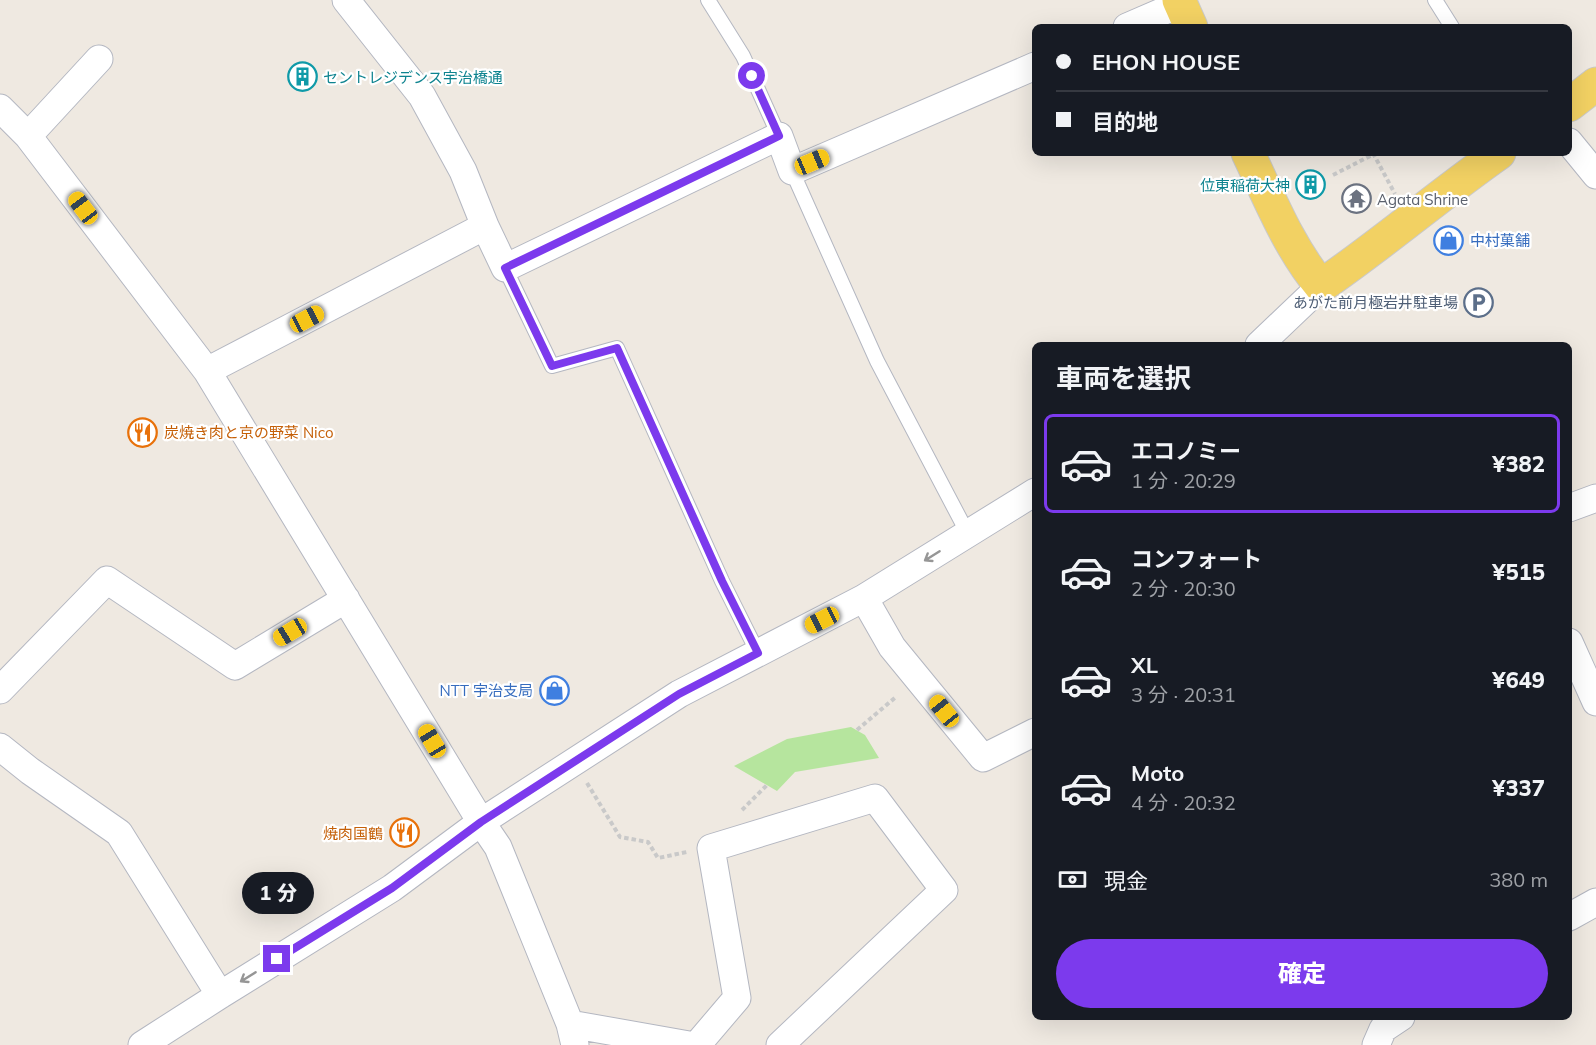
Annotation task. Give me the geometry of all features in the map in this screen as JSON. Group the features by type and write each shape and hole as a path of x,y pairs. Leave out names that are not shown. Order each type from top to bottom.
{"main road":[{"path":"1572,103 1596,84"},
{"path":"1249,156 1289,242 1304,266 1321,286 1370,252 1495,156"}],"street":[{"path":"347,0 422,96 463,171 505,268 779,136 792,171 1032,67"},
{"path":"1135,24 1184,8"},
{"path":"28,136 99,59"},
{"path":"0,108 28,136 207,371 498,847 573,1035 689,1045"},
{"path":"1572,146 1596,175"},
{"path":"207,371 485,226"},
{"path":"1262,342 1321,286"},
{"path":"142,1045 392,888 481,822 679,694 864,598 1032,494"},
{"path":"1572,507 1596,498"},
{"path":"0,690 107,580 235,666 346,599"},
{"path":"864,598 892,647 983,758 1032,734"},
{"path":"1572,649 1596,702"},
{"path":"0,747 119,833 220,995"},
{"path":"697,1045 737,998 711,848 875,798 944,890 780,1045"},
{"path":"1572,915 1596,902"},
{"path":"1376,1045 1383,1029 1396,1020"}],"lane":[{"path":"708,0 743,56 779,136"},
{"path":"1435,0 1450,24"},
{"path":"792,171 877,361 968,534"},
{"path":"505,268 552,366 617,348 722,581 758,653"}],"path":[{"path":"1333,176 1370,156"},
{"path":"1375,156 1409,221"},
{"path":"857,730 918,679"},
{"path":"604,810 620,837 648,842 658,858"}],"green space":[{"path":"851,727 865,735 879,758 795,772 777,791 734,766 787,739"}],"place":[{"name":"セントレジデンス宇治橋通","path":"302,77"},
{"name":"位東稲荷大神","path":"1311,185"},
{"name":"Agata Shrine","path":"1356,199"},
{"name":"中村菓舗","path":"1449,240"},
{"name":"あがた前月極岩井駐車場","path":"1479,302"},
{"name":"炭焼き肉と京の野菜 Nico","path":"143,432"},
{"name":"NTT 宇治支局","path":"554,690"},
{"name":"焼肉国鶴","path":"404,833"}],"route":[{"path":"277,959 392,888 481,822 679,694 758,653 722,581 617,348 552,366 505,268 779,136 752,76"}]}
